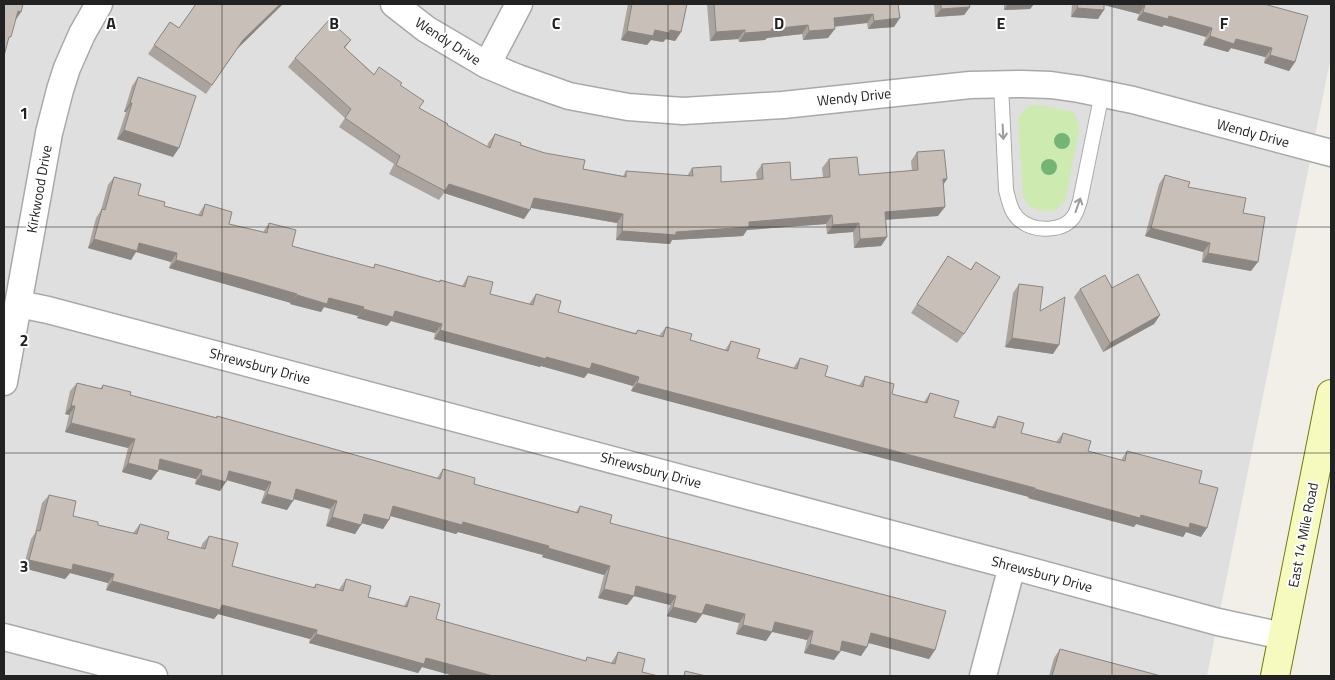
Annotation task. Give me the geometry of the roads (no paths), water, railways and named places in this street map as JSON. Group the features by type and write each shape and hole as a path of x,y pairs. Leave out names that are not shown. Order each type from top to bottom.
{"main road":[{"name":"East 14 Mile Road","path":"1275,676 1331,394"}],"street":[{"name":"Kirkwood Drive","path":"4,382 50,133 60,90 66,68 99,4"},
{"name":"Wendy Drive","path":"394,4 426,29 487,66 570,96 628,107 683,111 783,105 970,86 1001,84 1051,85 1102,93 1331,153"},
{"path":"487,66 519,4"},
{"name":"Shrewsbury Drive","path":"19,304 58,312 1218,622 1283,636"},
{"path":"983,676 1012,566"},
{"path":"4,637 154,676"}],"lane":[{"path":"1001,84 1006,190 1009,203 1020,221 1039,228 1059,226 1068,222 1074,216 1080,202 1102,93"}]}
